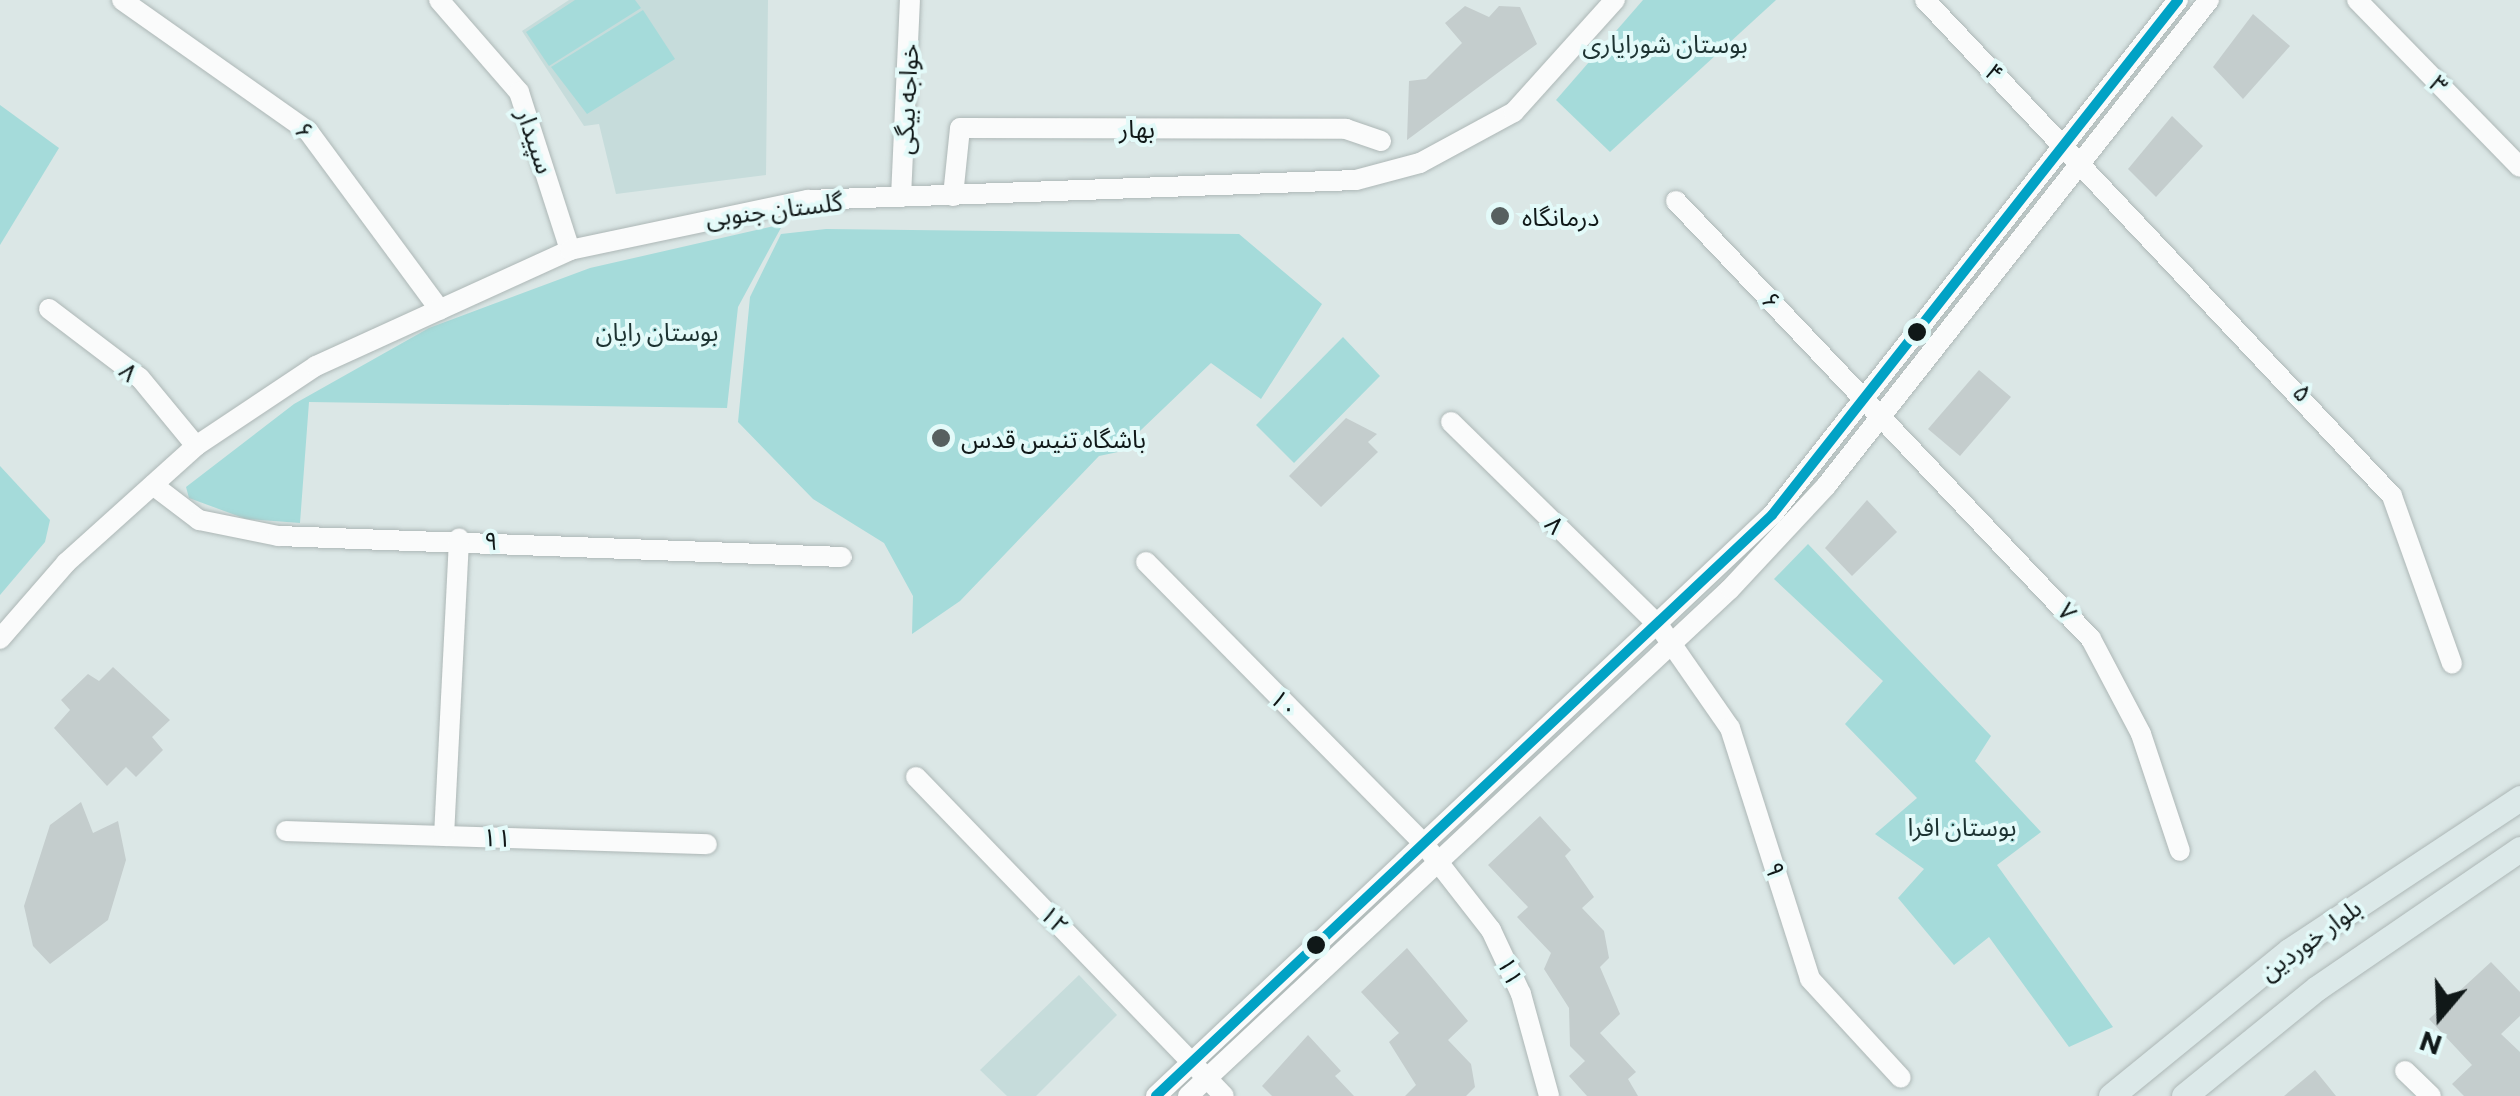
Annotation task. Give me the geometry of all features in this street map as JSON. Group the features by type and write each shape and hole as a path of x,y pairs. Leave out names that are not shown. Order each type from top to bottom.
{"main road":[{"name":"بلوار خوردین","path":"2111,1096 2289,951 2520,798"},
{"name":"بلوار خوردین","path":"2184,1096 2317,988 2520,849"}],"street":[{"name":"۶","path":"122,0 308,131 440,310"},
{"name":"سپیدار","path":"438,0 519,92 570,250"},
{"name":"خواجه بیگی","path":"901,197 910,0"},
{"name":"گلستان جنوبی","path":"0,639 66,563 196,446 316,366 570,250 716,214 901,197 1233,188 1393,171 1514,112 1572,58 1615,0"},
{"name":"۴","path":"1925,0 2084,164"},
{"path":"1188,1096 1202,1069 1424,844 1665,635 1868,400 2178,0"},
{"path":"1156,1096 1202,1069 1438,862 1886,418 2209,0"},
{"name":"۳","path":"2357,0 2520,168"},
{"name":"بهار","path":"953,196 960,128 1346,128 1381,141"},
{"name":"۵","path":"2084,164 2392,496 2452,664"},
{"name":"۶","path":"1676,201 1886,418"},
{"name":"۸","path":"49,309 140,378 196,446"},
{"name":"۷","path":"1886,418 2091,639 2142,734 2180,851"},
{"name":"۸","path":"1451,422 1665,635"},
{"name":"۹","path":"153,485 199,520 278,536 460,538 842,556"},
{"path":"444,836 460,538"},
{"name":"۱۰","path":"1146,562 1438,862"},
{"name":"۹","path":"1665,635 1730,728 1810,979 1901,1078"},
{"name":"۱۲","path":"916,777 1224,1096"},
{"name":"۱۱","path":"286,830 707,844"},
{"name":"۱۱","path":"1438,862 1491,930 1521,994 1550,1096"},
{"path":"2405,1072 2431,1096"}],"shaded area":[{"path":"569,0 768,0 766,175 616,194 599,124 584,126 522,31"},
{"path":"1079,975 1117,1015 1036,1096 1007,1096 980,1070"}],"green space":[{"path":"575,0 635,0 641,8 549,66 526,32"},
{"name":"بوستان شورایاری","path":"1643,0 1776,0 1610,152 1556,100"},
{"path":"643,10 675,59 587,114 551,67"},
{"path":"0,105 59,148 0,245"},
{"name":"بوستان رایان","path":"783,224 738,307 727,408 309,402 300,523 246,519 189,498 186,487 294,404 429,328 590,268"},
{"name":"باشگاه تنیس قدس","path":"826,229 1239,234 1322,304 1261,399 1211,363 1118,452 1099,456 960,601 912,634 913,596 884,543 813,499 738,422 750,297 781,234"},
{"path":"1343,337 1380,376 1294,463 1256,425"},
{"path":"0,466 50,520 45,542 0,595"},
{"name":"بوستان افرا","path":"1808,544 1991,736 1975,761 2041,832 1997,865 2113,1027 2069,1047 1989,937 1954,965 1898,898 1924,869 1875,834 1917,798 1845,724 1883,681 1774,579"}],"building":[{"path":"1465,6 1489,17 1499,6 1520,7 1537,44 1407,140 1409,81 1426,79 1462,43 1445,23"},
{"path":"2253,14 2290,46 2243,99 2213,67"},
{"path":"2172,116 2203,146 2156,197 2128,169"},
{"path":"1979,370 2011,397 1960,456 1928,429"},
{"path":"1346,418 1377,434 1368,442 1378,452 1321,507 1289,476"},
{"path":"1867,500 1897,532 1852,576 1825,548"},
{"path":"113,667 170,720 152,737 163,750 136,777 126,767 107,786 54,728 70,710 61,700 88,674 99,681"},
{"path":"81,802 93,833 118,821 126,860 108,920 50,964 33,946 24,906 50,825"},
{"path":"1540,816 1571,850 1565,856 1594,897 1582,908 1604,931 1609,958 1600,967 1620,1014 1600,1033 1636,1072 1628,1079 1638,1096 1587,1096 1569,1076 1585,1061 1570,1046 1569,1008 1544,969 1551,953 1517,917 1528,907 1488,865"},
{"path":"1407,948 1468,1021 1448,1040 1471,1064 1475,1087 1466,1096 1405,1096 1416,1085 1389,1042 1399,1033 1361,992"},
{"path":"2491,962 2520,992 2520,1016 2501,1034 2520,1052 2520,1096 2464,1096 2452,1084 2472,1065 2429,1019"},
{"path":"1308,1035 1341,1071 1335,1076 1354,1096 1272,1096 1262,1086"},
{"path":"2315,1070 2336,1096 2284,1096"}],"transit line":[{"path":"1156,1096 1772,515 2178,0"}],"place":[{"name":"درمانگاه","path":"1500,216"},
{"name":"باشگاه تنیس قدس","path":"941,438"}]}
